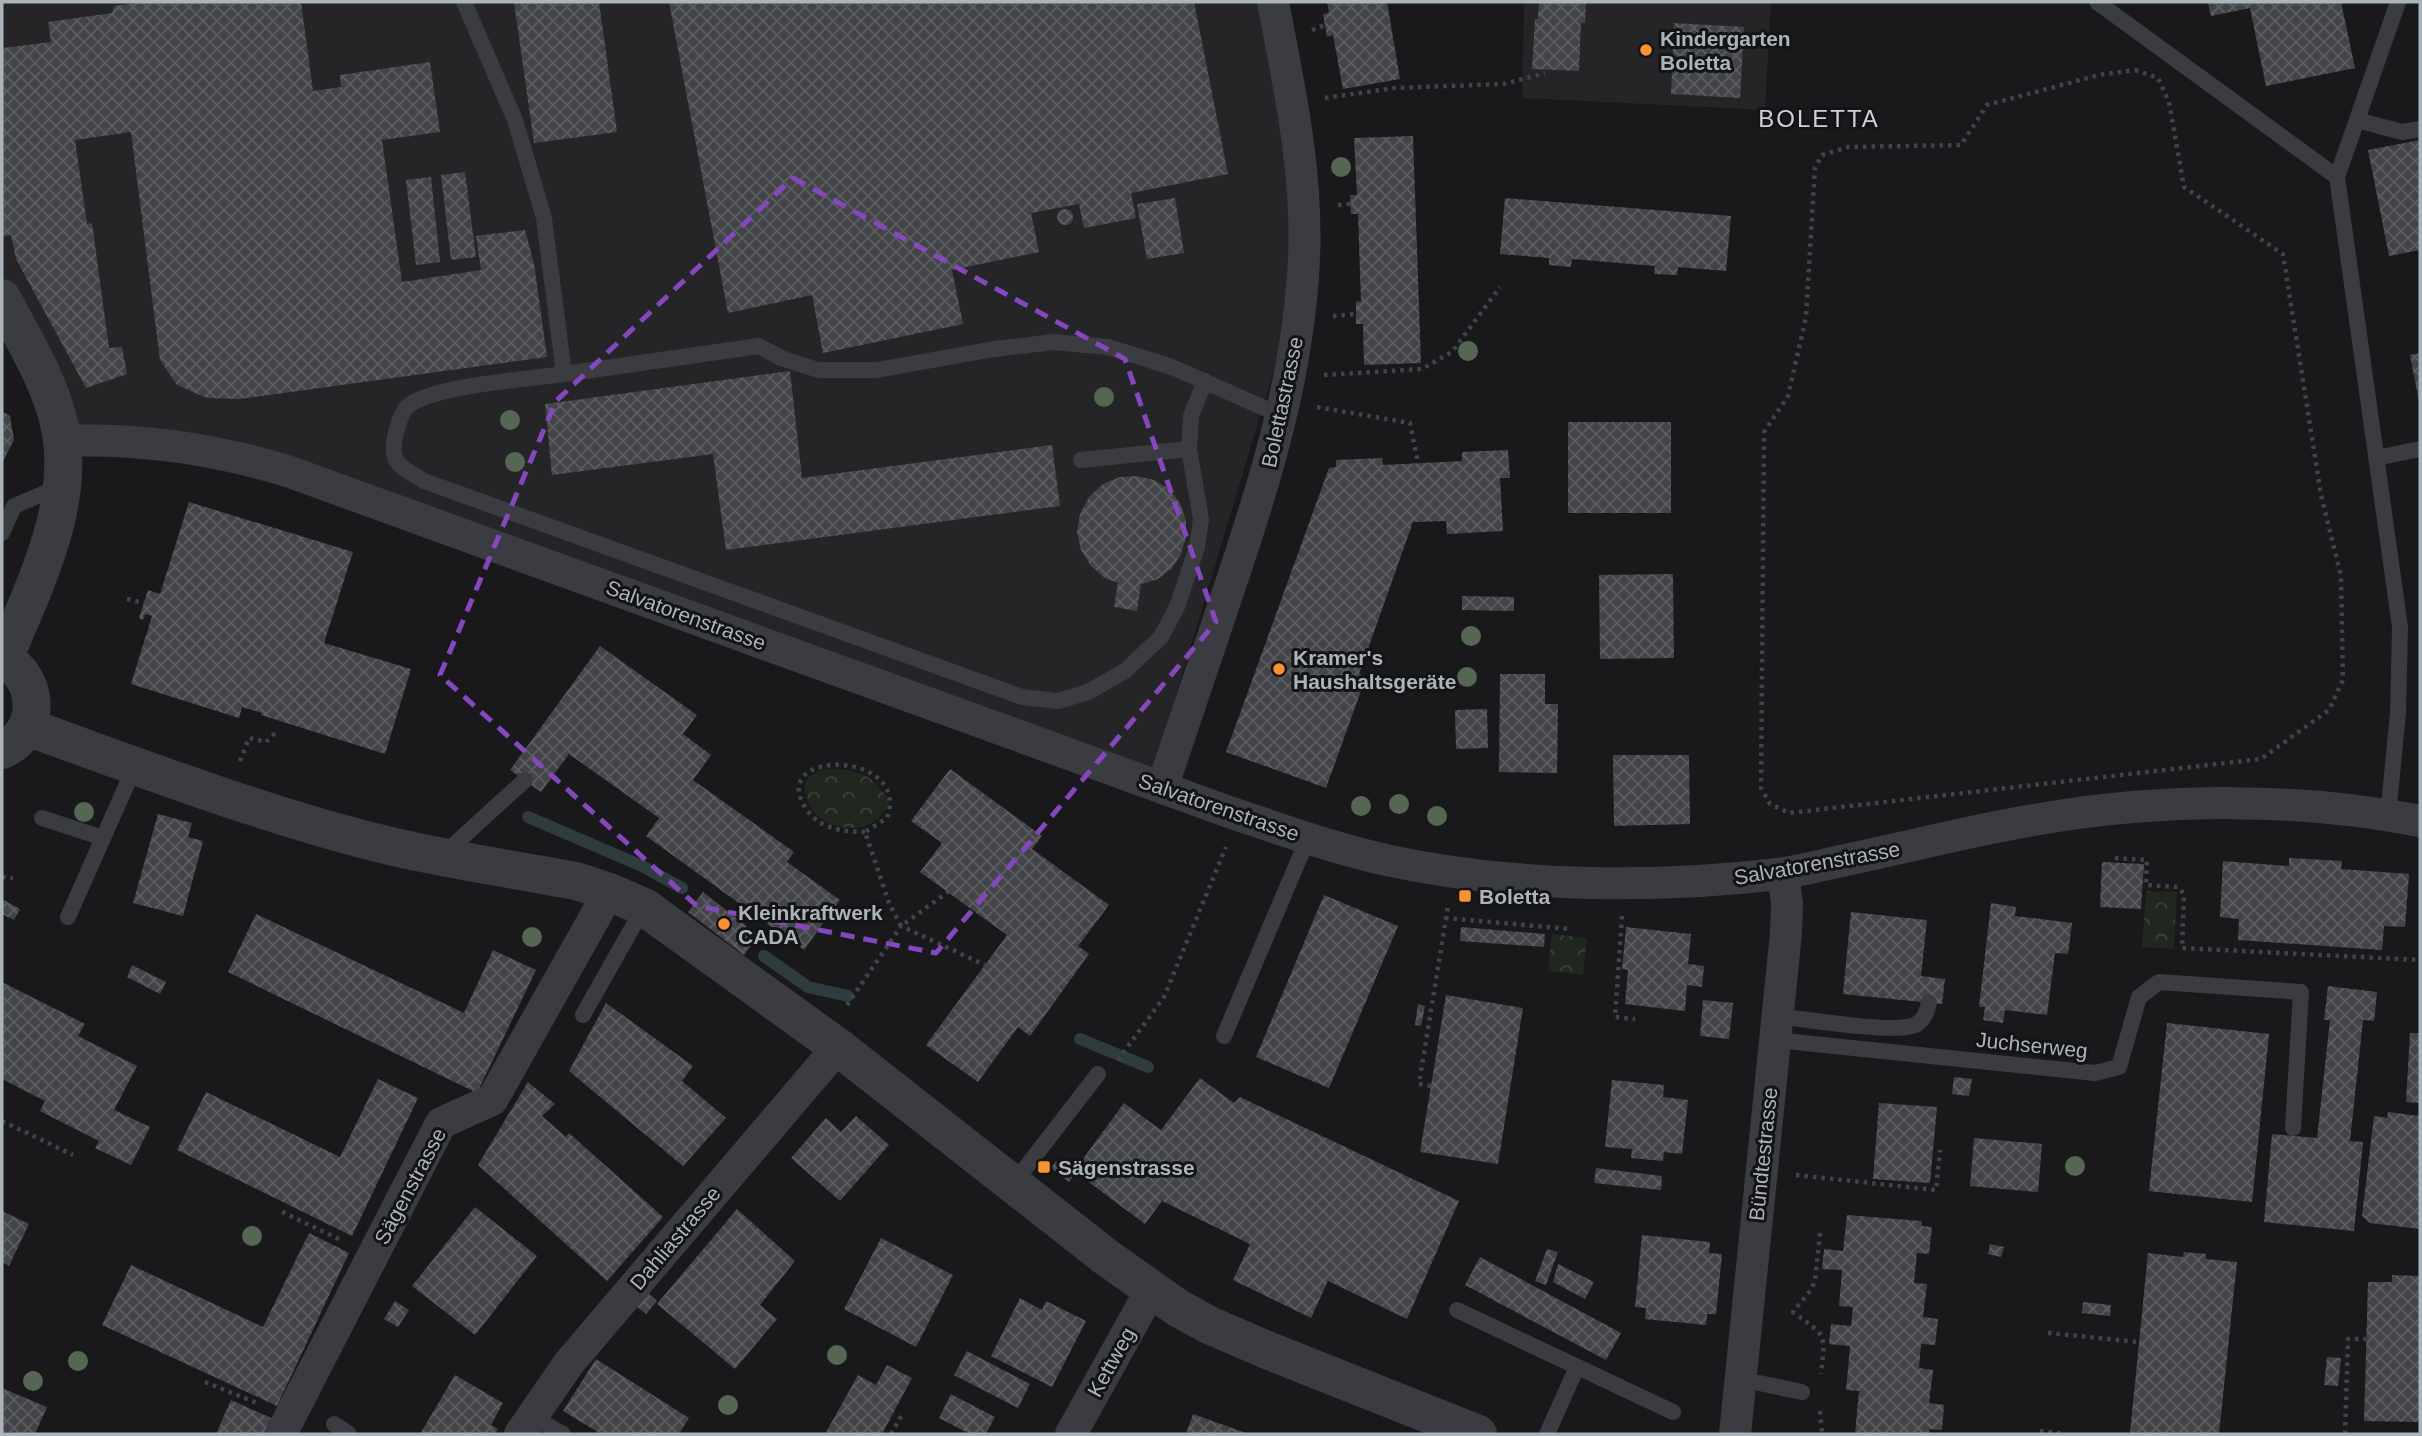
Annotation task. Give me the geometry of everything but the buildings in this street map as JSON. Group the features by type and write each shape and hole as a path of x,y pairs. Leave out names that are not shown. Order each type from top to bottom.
{"street":[{"name":"Bolettastrasse","path":"1162,788 1259,501 1297,411 1297,340 1304,257 1303,186 1295,121 1273,2"},
{"path":"2,298 49,392 62,441 62,485 51,537 3,659 24,676 30,688 32,714 14,738 135,766 368,841 576,881 644,907 831,1042 1151,1290 1209,1325 1478,1434"},
{"name":"Salvatorenstrasse","path":"62,441 111,440 181,446 278,468 1162,788 1308,838 1385,860 1484,875 1625,885 1705,882 1783,874 2039,818 2134,807 2205,804 2283,806 2388,815 2420,821"},
{"name":"Bündtestrasse","path":"1735,1434 1786,933 1787,903 1783,874"},
{"name":"Sägenstrasse","path":"286,1426 441,1123 492,1100 609,892"},
{"name":"Dahliastrasse","path":"526,1425 569,1363 831,1042"},
{"name":"Kettweg","path":"1071,1434 1151,1290"}],"lane":[{"path":"464,2 515,120 544,218 564,374"},
{"path":"2097,2 2337,177"},
{"path":"2388,815 2398,713 2400,628 2337,177 2398,2"},
{"path":"2357,120 2402,132 2420,129"},
{"path":"1205,381 1191,415 1189,449 1201,519 1197,547 1177,607 1161,637 1125,671 1088,692 1058,701 1022,697 424,481 398,464 392,449 398,423 406,408 438,392 759,346 781,358 818,370 877,370 993,349 1054,342 1108,347 1297,411"},
{"path":"1081,460 1189,449"},
{"path":"2376,457 2420,449"},
{"path":"2,533 14,506 62,485"},
{"path":"68,917 135,766"},
{"path":"442,856 525,780"},
{"path":"42,818 103,838"},
{"path":"1224,1036 1308,838"},
{"path":"583,1015 644,907"},
{"name":"Juchserweg","path":"1776,1028 2095,1073 2119,1067 2138,997 2159,982 2301,992 2293,1128"},
{"path":"1776,1028 1905,1027 1916,1024 1926,1016 1929,1002"},
{"path":"1013,1184 1098,1074"},
{"path":"1457,1310 1673,1412"},
{"path":"1547,1434 1577,1367"},
{"path":"1740,1379 1802,1392"},
{"path":"334,1424 349,1434"},
{"path":"526,1425 563,1434"}],"path":[{"path":"2135,70 2158,78 2169,103 2184,187 2283,254 2321,495 2341,576 2343,680 2329,710 2261,759 1789,813 1770,804 1761,788 1764,432 1788,396 1806,317 1815,168 1822,155 1848,147 1961,145 1987,105 2099,75 2135,70"},
{"path":"1317,99 1395,88 1504,84 1545,73"},
{"path":"1316,375 1422,369 1451,352 1500,287"},
{"path":"1325,317 1356,314"},
{"path":"1297,411 1410,423 1418,463"},
{"path":"127,599 144,603"},
{"path":"236,768 249,738 266,742 276,732"},
{"path":"832,764 860,768 874,776 892,798 891,808 887,818 865,832 844,832 830,828 808,813 801,800 801,778 819,765 832,764"},
{"path":"865,832 889,903 901,926 985,965"},
{"path":"1126,1050 1164,997 1228,843"},
{"path":"2115,858 2147,860 2146,885 2178,887 2185,894 2182,948 2420,960"},
{"path":"1431,1086 1419,1084 1455,871"},
{"path":"2,877 13,878"},
{"path":"831,1042 901,926 948,892"},
{"path":"1623,906 1615,1017 1635,1019"},
{"path":"1445,918 1569,929"},
{"path":"2,1121 73,1155"},
{"path":"1793,1175 1936,1189 1940,1150"},
{"path":"282,1212 373,1255"},
{"path":"1820,1233 1815,1281 1793,1312 1822,1334 1825,1345 1821,1379"},
{"path":"2048,1333 2139,1342"},
{"path":"2345,1434 2348,1339 2366,1339"},
{"path":"205,1382 286,1426"},
{"path":"1819,1400 1822,1434"},
{"path":"891,1434 901,1416"},
{"path":"2040,1431 2066,1434"}],"highlighted area":[{"path":"793,178 1125,359 1216,622 936,953 697,906 440,675 556,401"}],"shaded area":[{"path":"2,2 1274,2 1301,186 1285,333 1152,775 392,503 81,429 2,278"},
{"name":"Kindergarten Boletta","path":"1524,2 1771,2 1765,110 1522,98"}],"green space":[{"path":"825,769 855,772 870,779 889,802 884,812 868,825 848,828 827,822 818,816 808,802 804,786 809,776"},
{"path":"2146,891 2177,892 2174,949 2142,947"},
{"path":"1552,934 1587,938 1583,975 1548,971"}],"waterway":[{"path":"528,817 642,866 682,888"},
{"path":"764,956 808,987 848,996"},
{"path":"1080,1039 1148,1067"}],"place":[{"name":"Kindergarten Boletta","path":"1646,50"},
{"name":"Kramer's Haushaltsgeräte","path":"1279,669"},
{"name":"Boletta","path":"1465,896"},
{"name":"Kleinkraftwerk CADA","path":"724,924"},
{"name":"Sägenstrasse","path":"1044,1167"}],"district":[{"name":"BOLETTA","path":"1819,118"}]}
